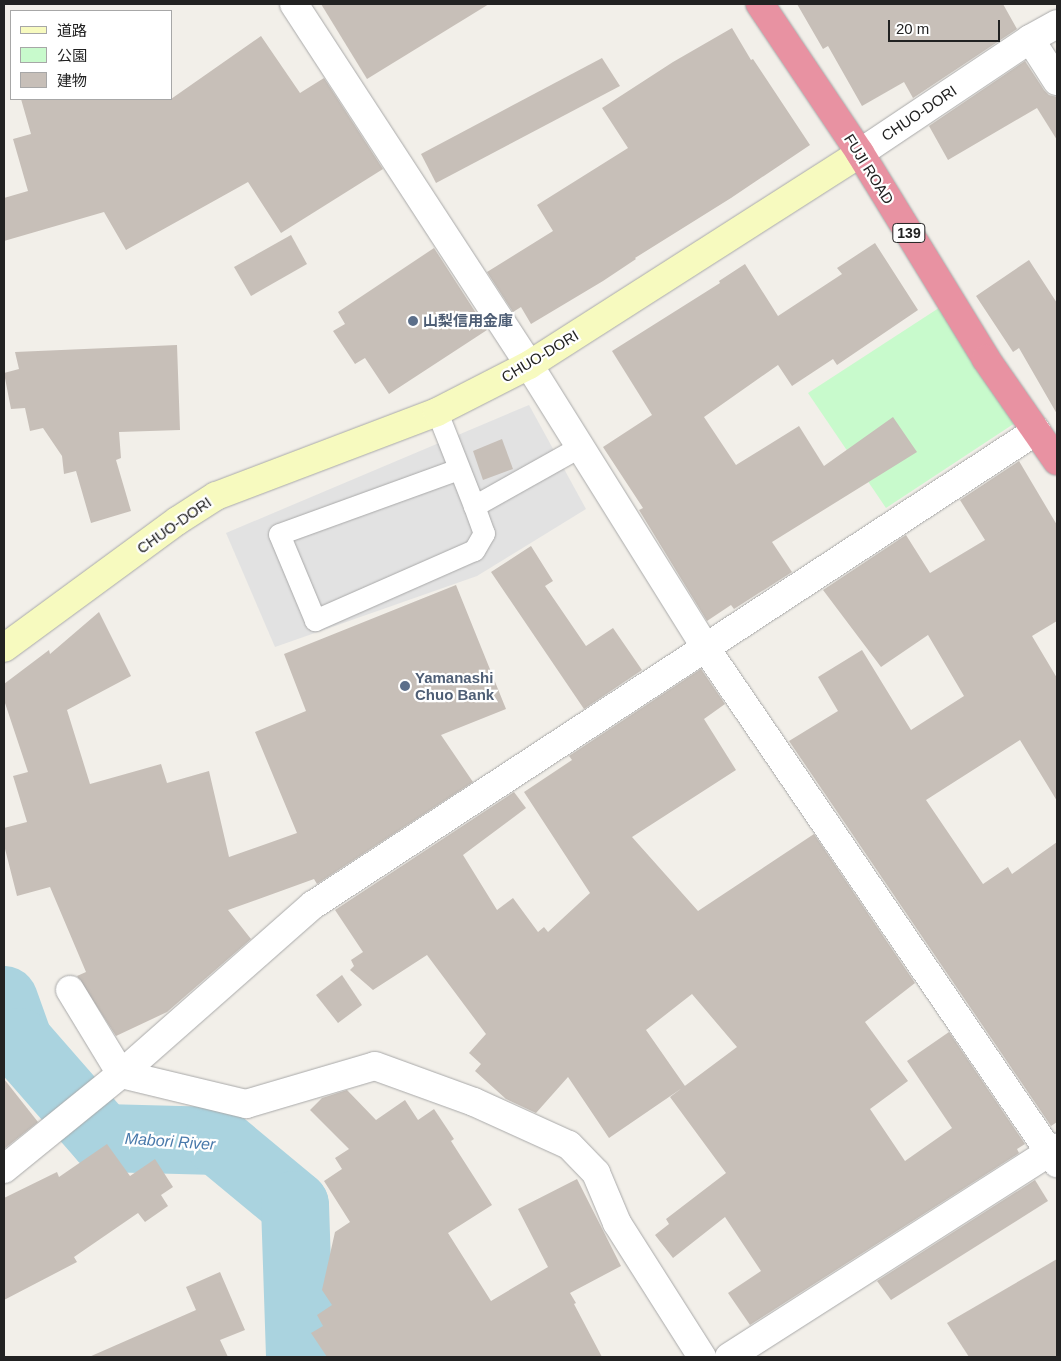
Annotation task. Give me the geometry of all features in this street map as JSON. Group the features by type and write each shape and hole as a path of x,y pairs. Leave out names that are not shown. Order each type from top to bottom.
{"highway":[{"name":"FUJI ROAD","path":"760,4 860,153 986,359 1057,461"}],"street":[{"path":"294,4 529,365 578,447 705,647 1055,1154 729,1357"},
{"name":"CHUO-DORI","path":"4,648 177,521 216,496 437,412 529,365 860,153 1030,39 1057,24"},
{"path":"1030,39 1057,81"},
{"path":"4,1169 121,1074 313,905 1036,431"},
{"path":"70,990 121,1074 246,1104 375,1066 474,1102 569,1145 596,1173 617,1223 702,1357"}],"lane":[{"path":"437,412 484,533 474,550 315,620 279,534 459,469"},
{"path":"474,506 578,447"}],"green space":[{"path":"945,304 1015,423 886,508 808,393"}],"shaded area":[{"path":"529,405 586,509 477,576 275,647 226,533"}],"building":[{"path":"321,4 489,4 367,79"},
{"path":"797,4 1003,4 1017,29 913,98 904,82 862,106 828,46 823,49"},
{"path":"732,28 751,60 753,59 810,145 731,198 635,258 603,281 531,324 521,307 513,312 487,272 553,231 537,205 628,148 602,108 673,62"},
{"path":"261,36 300,93 324,78 383,169 281,233 248,182 126,250 104,212 4,241 4,198 28,191 13,139 31,134 21,100 172,100"},
{"path":"602,58 620,86 436,183 421,154"},
{"path":"1025,61 1044,90 1049,95 1057,97 1057,140 1037,108 948,160 929,126"},
{"path":"291,235 307,264 251,296 234,267"},
{"path":"875,243 918,310 837,365 833,359 792,386 778,365 704,417 736,465 799,426 824,466 893,417 917,452 772,542 792,572 734,609 731,605 707,621 639,510 643,508 603,447 652,415 612,351 720,283 719,281 745,264 778,316 842,274 837,268"},
{"path":"434,248 487,330 389,394 365,358 355,364 333,331 345,324 338,312"},
{"path":"1029,260 1057,303 1057,414 1019,348 1013,352 976,296"},
{"path":"177,345 180,430 119,432 121,458 116,460 131,511 91,523 76,471 64,474 62,456 43,428 30,431 25,408 11,409 4,373 19,369 15,352"},
{"path":"502,439 513,469 483,480 473,451"},
{"path":"1019,461 1057,525 1057,621 1032,636 1057,678 1057,801 1020,740 926,800 983,884 1008,867 1012,874 1057,842 1057,1122 1051,1126 789,741 838,711 818,677 862,650 911,730 964,696 928,635 881,667 823,590 906,535 930,573 985,540 960,500"},
{"path":"531,546 553,581 545,586 586,646 613,628 642,670 584,709 491,572"},
{"path":"456,585 506,709 441,735 473,782 317,884 314,879 228,910 251,939 167,1012 116,1036 77,976 86,972 50,887 17,896 4,845 4,828 27,822 13,776 28,772 4,700 4,684 49,650 50,654 99,612 131,676 67,710 90,784 161,764 167,783 209,771 229,857 297,833 255,732 306,711 284,654"},
{"path":"701,669 725,704 704,719 736,770 632,837 698,911 814,834 915,983 865,1022 908,1081 870,1109 905,1161 952,1128 907,1061 949,1032 1025,1144 1017,1149 1019,1153 750,1325 728,1293 761,1271 725,1217 673,1258 655,1235 669,1224 666,1219 726,1173 670,1097 682,1088 609,1138 568,1077 536,1113 506,1099 475,1071 481,1064 469,1053 486,1034 427,955 373,990 350,970 354,966 351,960 363,952 335,910 514,792 526,808 463,855 497,910 513,898 538,932 544,927 548,932 590,893 524,792 572,760 569,756","holes":["692,994 737,1047 685,1086 646,1030"]},
{"path":"342,975 362,1005 338,1023 316,995"},
{"path":"4,1079 38,1122 4,1149"},
{"path":"347,1090 376,1120 405,1100 418,1120 434,1109 454,1139 451,1141 492,1205 448,1233 491,1301 548,1267 518,1209 577,1179 621,1266 570,1293 602,1357 327,1357 311,1333 323,1326 317,1315 332,1305 322,1290 335,1232 350,1222 324,1181 342,1169 335,1158 349,1149 310,1110 322,1098"},
{"path":"107,1144 130,1176 155,1159 173,1187 161,1195 168,1206 145,1222 138,1213 74,1257 77,1262 4,1300 4,1198 57,1172 59,1177"},
{"path":"1035,1180 1048,1201 891,1300 877,1281"},
{"path":"1057,1259 1057,1357 969,1357 947,1323"},
{"path":"220,1272 245,1330 220,1340 228,1357 89,1357 196,1310 186,1287"}],"waterway":[{"name":"Mabori River","path":"4,1000 19,1042 103,1138 218,1141 295,1205 300,1357"}],"place":[{"name":"山梨信用金庫","path":"413,321"},
{"name":"Yamanashi Chuo Bank","path":"405,686"}]}
